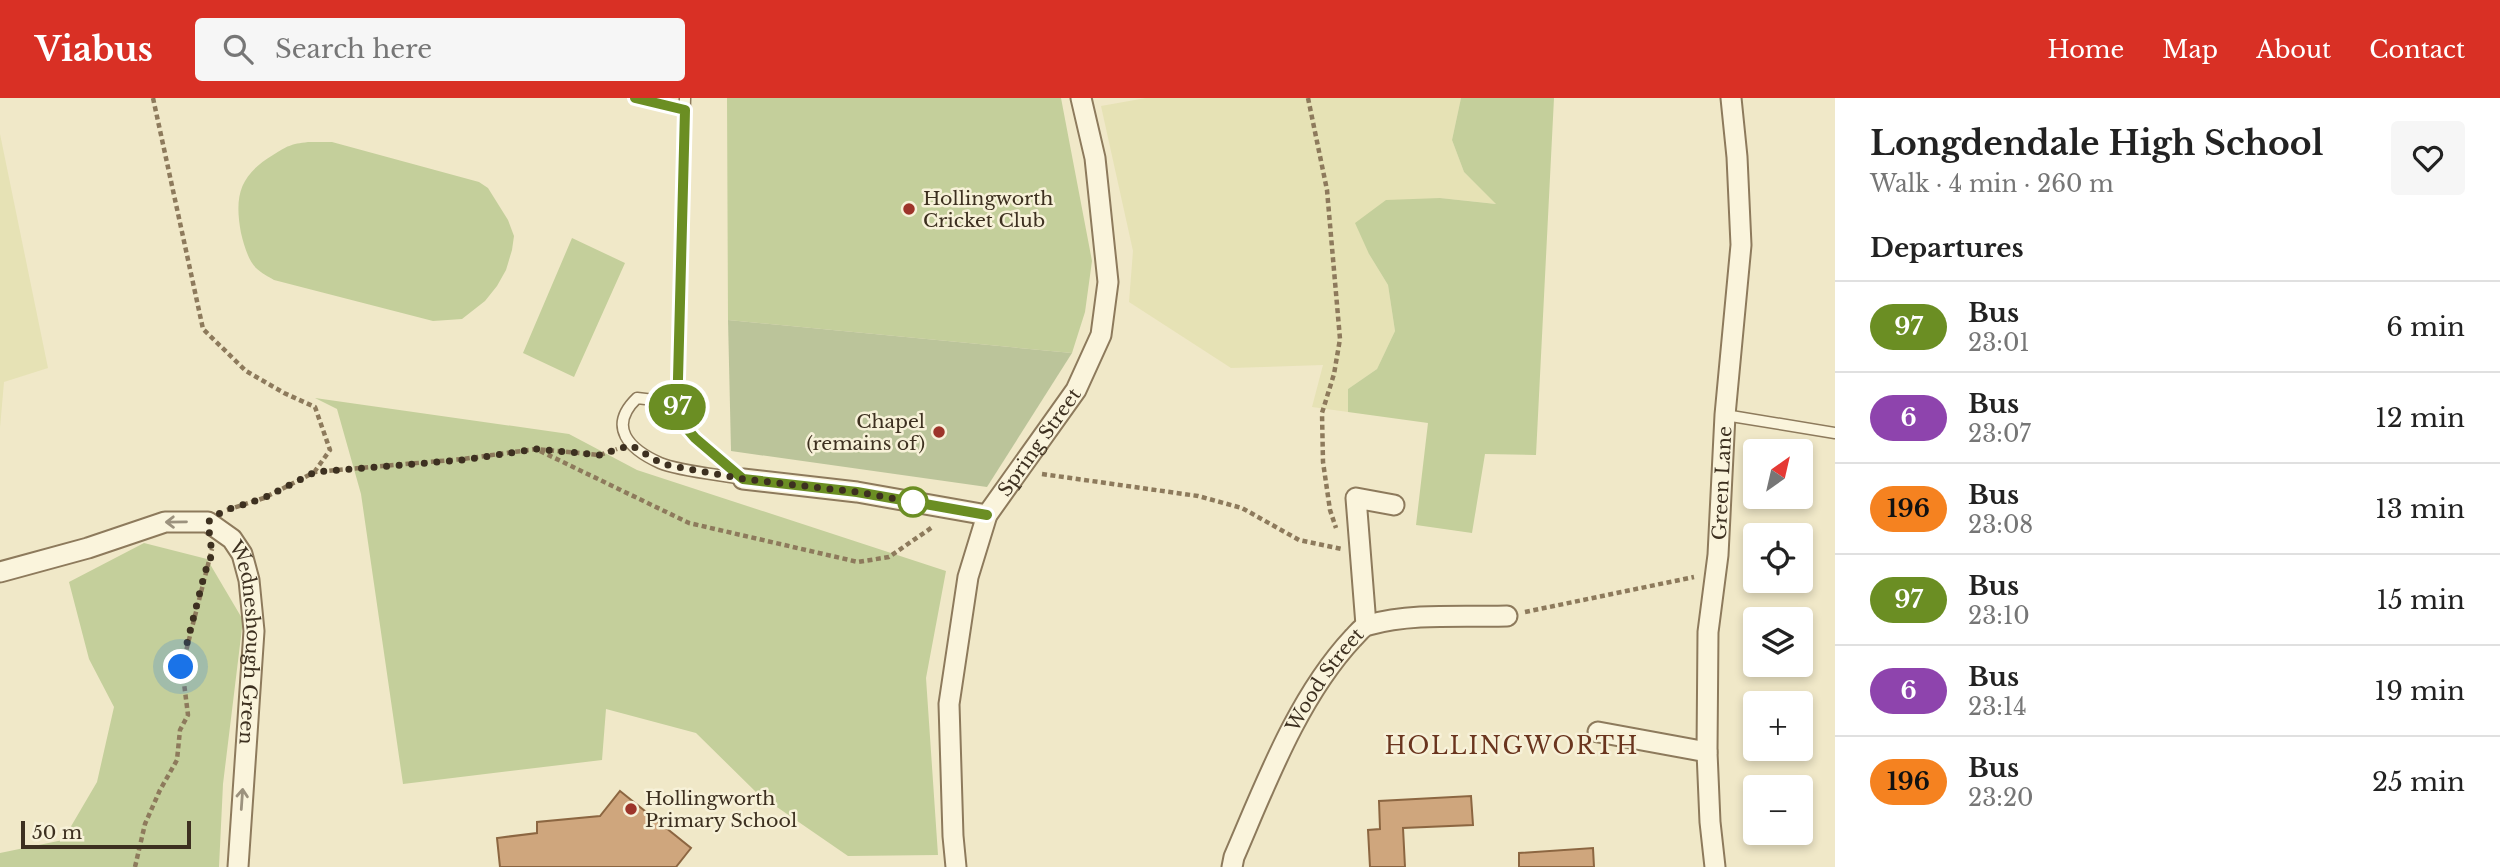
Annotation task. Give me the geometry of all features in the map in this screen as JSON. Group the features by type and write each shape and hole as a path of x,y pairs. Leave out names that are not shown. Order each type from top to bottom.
{"street":[{"name":"Spring Street","path":"956,867 949,704 968,577 987,515 1076,390 1101,335 1108,282 1095,158 1082,98"},
{"name":"Green Lane","path":"1715,867 1707,752 1708,632 1716,572 1725,415 1741,245 1731,98"},
{"path":"743,479 857,492 987,515"},
{"path":"1366,625 1356,498 1394,505"},
{"name":"Wedneshough Green","path":"0,572 88,548 165,522 208,522 232,539 242,554 249,580 254,631 237,867"},
{"name":"Wood Street","path":"1232,867 1234,856 1273,768 1315,687 1341,652 1366,625 1409,619 1507,616"},
{"path":"1598,732 1707,752"}],"lane":[{"path":"635,98 685,110"},
{"path":"677,417 685,98"},
{"path":"638,398 654,400 677,417 695,438 743,479 662,464 631,445 622,428 626,409 638,398"},
{"path":"1725,415 1835,433"}],"path":[{"path":"153,98 202,329 246,371 315,407 330,450 315,472"},
{"path":"1308,98 1327,190 1340,339 1334,374 1322,413 1330,510 1343,550"},
{"path":"135,867 145,824 177,760 180,730 188,715 181,667 212,554 208,522 223,511 264,498 315,472 463,460 536,449 600,455 631,445"},
{"path":"536,449 689,523 858,562 889,557 958,510"},
{"path":"1020,471 1198,496 1242,508 1299,540 1343,550 1362,558"},
{"path":"1507,616 1716,572"}],"shaded area":[{"path":"1146,98 1461,98 1452,140 1464,172 1497,204 1440,198 1369,254 1388,285 1395,331 1377,369 1348,389 1348,412 1312,407 1323,365 1231,368 1129,302 1133,251 1101,106"},
{"path":"0,134 48,368 4,382 0,428"}],"green space":[{"path":"727,98 1061,98 1092,261 1085,312 1072,353 728,320"},
{"path":"1461,98 1554,98 1536,455 1485,454 1472,533 1416,525 1428,423 1348,412 1348,389 1377,369 1395,331 1388,285 1369,254 1355,223 1386,200 1440,198 1496,204 1464,172 1452,140"},
{"path":"308,142 332,142 479,182 488,188 508,220 514,236 506,270 485,301 462,319 433,321 274,280 258,270 249,257 241,233 238,208 242,187 253,170 262,163 286,147"},
{"path":"572,238 625,263 574,377 523,353"},
{"path":"728,320 1072,353 987,487 731,451"},
{"path":"315,398 569,434 637,470 946,571 926,678 938,855 848,856 758,794 696,733 606,709 602,760 403,784 361,494 337,409"},
{"path":"144,543 207,559 243,620 223,784 219,867 0,867 0,853 63,840 97,782 114,707 89,659 69,582"}],"building":[{"path":"620,791 691,848 676,867 500,867 497,838 537,833 537,822 600,816"},
{"path":"1471,796 1473,825 1403,828 1405,867 1370,867 1368,830 1380,829 1379,801"},
{"path":"1593,848 1594,867 1519,867 1519,853"}],"bus line":[{"name":"97","path":"635,98 685,110 677,417 695,438 743,479 857,492 987,515"}],"place":[{"name":"Hollingworth Cricket Club","path":"909,209"},
{"name":"Chapel (remains of)","path":"939,432"},
{"name":"Hollingworth Primary School","path":"631,809"}],"district":[{"name":"HOLLINGWORTH","path":"1512,746"}],"route":[{"path":"181,667 212,554 208,522 223,511 264,498 315,472 463,460 536,449 600,455 631,445 662,464 743,479 857,492 913,502"}]}
